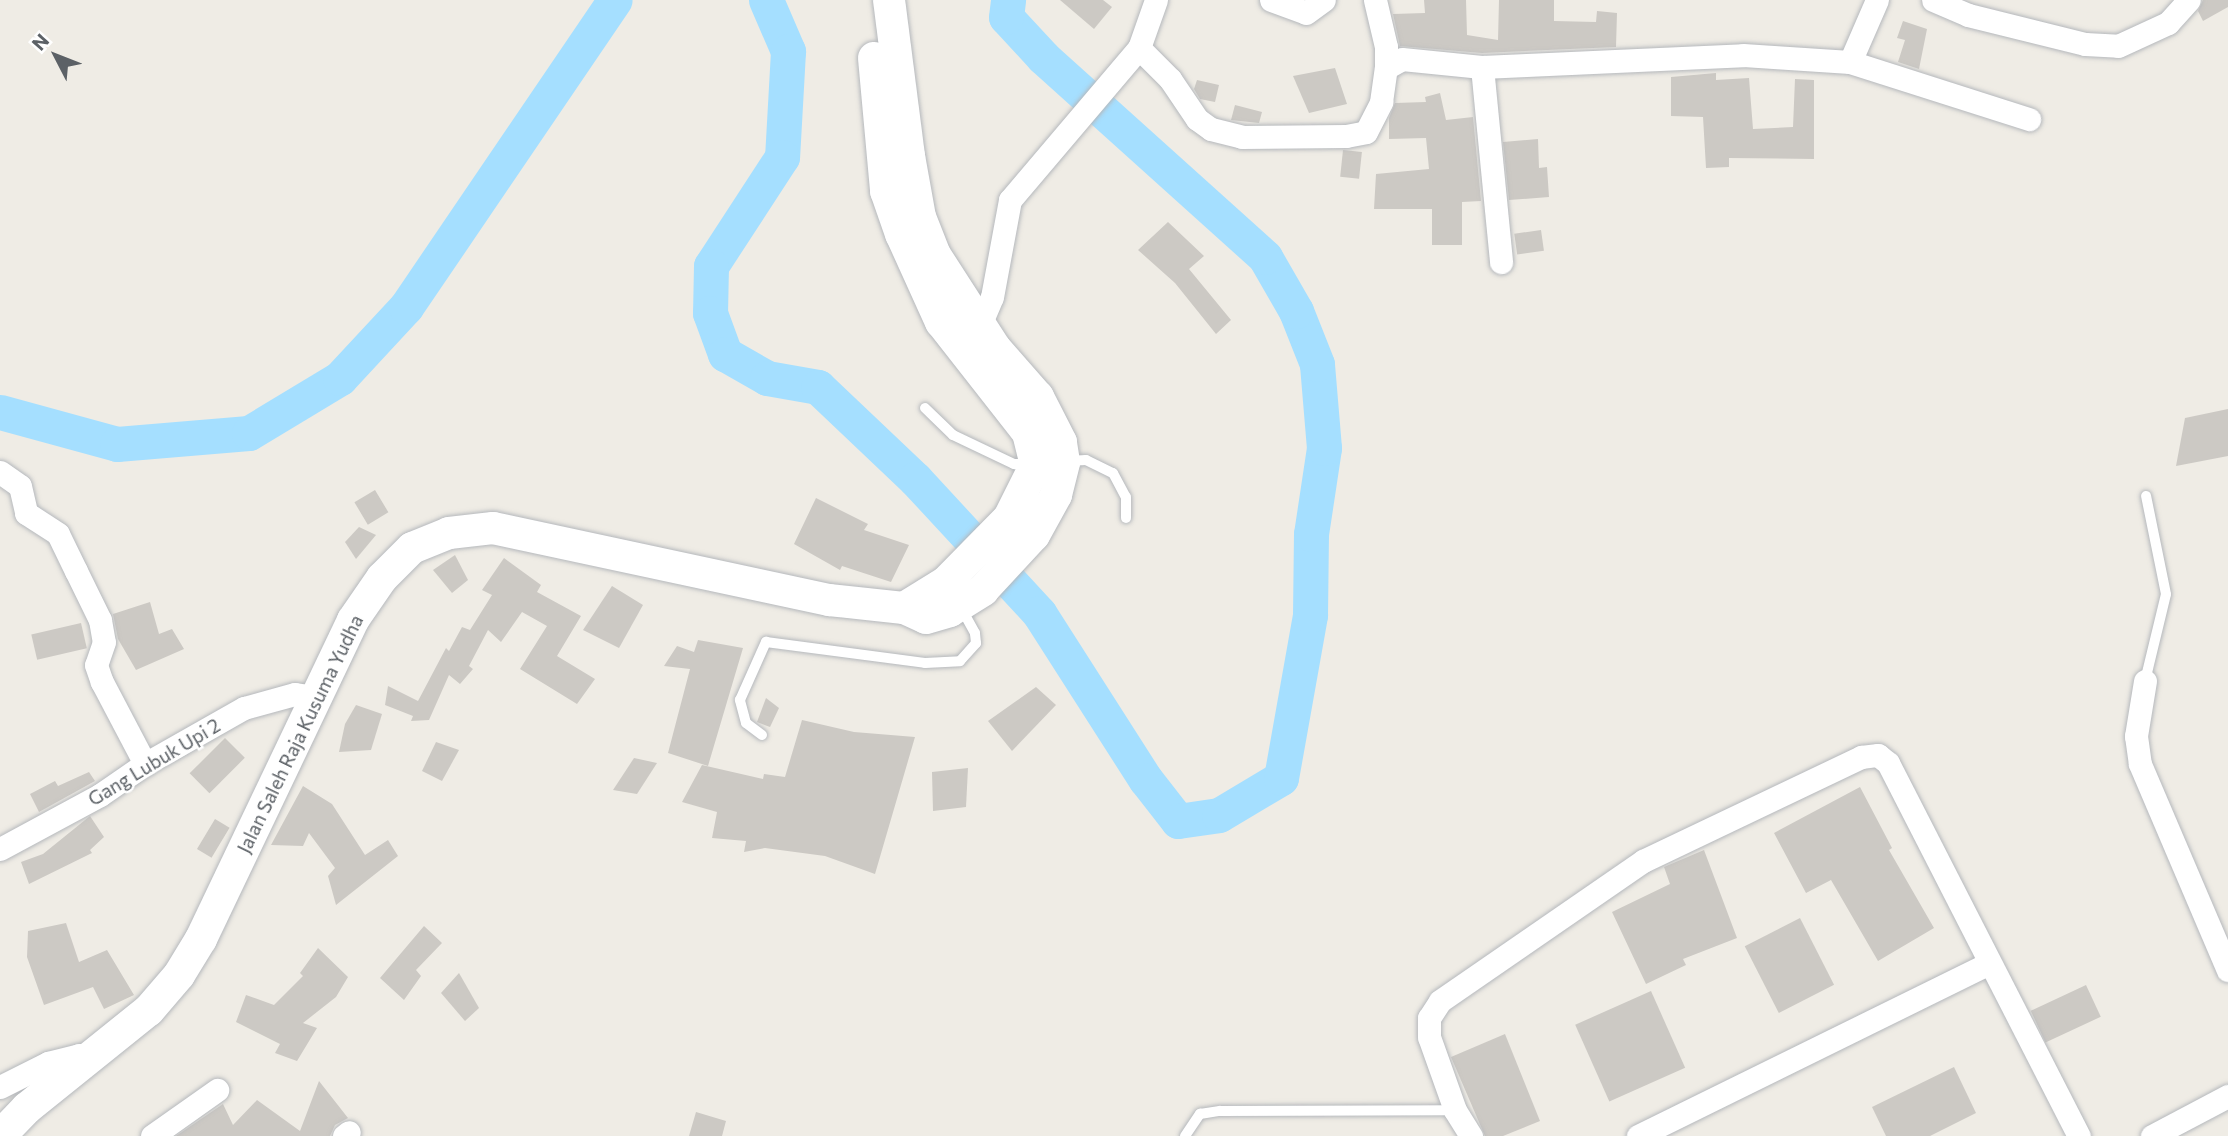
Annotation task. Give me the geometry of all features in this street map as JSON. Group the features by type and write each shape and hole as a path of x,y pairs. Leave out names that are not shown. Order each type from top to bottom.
{"street":[{"path":"870,0 885,178 901,234 941,322 1050,463"},
{"path":"889,0 894,66 920,217 935,256 980,325 1056,425 1050,463"},
{"path":"980,325 992,297 1010,200 1139,48 1156,0"},
{"path":"1271,0 1306,13 1324,0"},
{"path":"1139,48 1170,79 1197,119 1211,129 1242,137 1346,136 1366,132 1381,102 1386,68 1386,47 1375,0"},
{"path":"1850,62 1877,0"},
{"path":"1933,0 1981,18 2085,44 2118,46 2168,23 2189,0"},
{"path":"1386,68 1402,59 1482,66 1743,55 1850,62 2029,119"},
{"path":"1482,66 1501,262"},
{"name":"Jalan Saleh Raja Kusuma Yudha","path":"0,1136 27,1108 149,1010 179,975 201,939 353,620 382,578 412,548 449,533 493,528 829,600 904,608 926,618 971,598 1021,526 1050,463"},
{"path":"0,472 20,486 26,513 58,534 100,620 104,642 96,665 102,682 145,764"},
{"name":"Jalan Saleh Raja Kusuma Yudha","path":"904,608 1021,526"},
{"path":"2145,681 2136,736 2140,764 2228,970"},
{"name":"Gang Lubuk Upi 2","path":"0,849 100,795 145,764 244,708 295,694 314,698"},
{"path":"1471,1136 1455,1110 1429,1037 1429,1018 1440,1001 1643,861 1861,757 1878,755 1888,763 2079,1136"},
{"path":"1638,1136 1989,963"},
{"path":"0,1087 48,1063 79,1055 90,1060"},
{"path":"152,1136 217,1090"},
{"path":"2152,1136 2228,1096"}],"lane":[{"path":"925,408 953,435 1014,464 1086,460 1113,473 1126,497 1126,519"},
{"path":"2145,681 2166,594 2146,496"},
{"path":"762,736 740,713 740,700 766,642 925,663 960,661 974,649 971,598"},
{"path":"1185,1136 1200,1114 1220,1111 1455,1110"}],"building":[{"path":"1060,0 1103,0 1112,7 1094,29"},
{"path":"1424,0 1466,0 1467,35 1498,40 1499,0 1554,0 1554,21 1596,22 1597,11 1617,13 1616,47 1482,53 1400,46 1393,14 1425,13"},
{"path":"2203,0 2228,0 2228,7 2203,21 2198,11"},
{"path":"1903,21 1927,29 1919,69 1898,62 1905,40 1897,38"},
{"path":"1335,68 1347,104 1309,113 1293,76"},
{"path":"1716,73 1716,80 1749,78 1753,129 1793,127 1795,79 1814,80 1814,159 1729,158 1729,167 1706,168 1703,117 1671,116 1671,77"},
{"path":"1197,80 1219,85 1215,102 1200,99 1194,89"},
{"path":"1440,93 1446,120 1473,117 1481,201 1462,202 1462,245 1432,245 1432,209 1374,209 1376,174 1429,169 1426,138 1389,139 1389,118 1395,103 1426,102 1425,97"},
{"path":"1235,105 1262,112 1259,123 1231,120"},
{"path":"1538,139 1539,168 1547,167 1549,197 1509,200 1503,142"},
{"path":"1343,150 1362,152 1359,179 1340,177"},
{"path":"1168,222 1204,256 1189,269 1231,320 1216,334 1175,283 1138,250"},
{"path":"1541,230 1544,251 1517,255 1514,234"},
{"path":"2228,409 2228,456 2176,466 2185,418"},
{"path":"375,490 388,512 368,525 354,502"},
{"path":"816,498 868,524 864,530 909,545 891,582 842,566 840,570 794,544"},
{"path":"359,527 376,535 356,559 345,542"},
{"path":"455,555 468,580 452,593 433,570"},
{"path":"504,558 541,585 537,592 581,616 557,656 595,679 577,704 520,669 547,626 522,612 501,642 488,630 469,666 473,669 460,684 449,675 429,720 411,721 413,716 385,705 388,686 418,701 446,648 449,651 462,627 470,630 492,595 482,590"},
{"path":"612,586 643,605 619,648 583,630"},
{"path":"150,602 159,634 172,629 184,649 136,670 118,639 113,614"},
{"path":"81,623 87,648 37,660 31,634"},
{"path":"698,640 743,648 708,766 668,753 690,669 664,666 677,646 694,652"},
{"path":"1036,687 1056,705 1012,751 988,721"},
{"path":"766,698 779,708 770,727 757,722"},
{"path":"356,705 382,714 371,750 339,752 345,724"},
{"path":"802,720 854,732 915,737 875,874 825,856 765,848 744,852 746,841 712,838 717,812 682,802 702,765 763,779 764,774 785,777"},
{"path":"225,738 245,758 209,793 190,773"},
{"path":"436,742 459,750 442,781 422,771"},
{"path":"634,758 657,763 637,794 613,790"},
{"path":"968,768 966,807 933,811 932,772"},
{"path":"89,772 95,781 39,812 30,794 55,781 58,786"},
{"path":"303,786 332,804 365,855 388,840 398,856 336,905 328,876 335,868 309,833 303,846 271,845"},
{"path":"1860,787 1892,848 1889,850 1934,928 1878,961 1831,880 1806,893 1774,833"},
{"path":"90,816 104,837 90,850 92,853 29,884 21,862 43,854"},
{"path":"215,819 230,828 212,858 197,849"},
{"path":"1704,850 1737,938 1683,959 1686,965 1646,984 1612,912 1670,884 1664,867"},
{"path":"1800,918 1834,985 1779,1013 1745,946"},
{"path":"66,923 79,962 107,950 134,995 104,1009 93,987 44,1005 27,957 28,931"},
{"path":"424,926 442,943 416,970 421,976 404,1000 380,978"},
{"path":"318,948 348,977 336,997 303,1023 317,1028 297,1061 275,1053 280,1044 236,1022 246,995 274,1005 303,976 300,973"},
{"path":"459,973 479,1008 465,1021 441,993"},
{"path":"2086,985 2101,1017 2046,1043 2031,1011"},
{"path":"1651,991 1685,1068 1609,1101 1575,1025"},
{"path":"1505,1034 1540,1121 1503,1136 1485,1136 1451,1057"},
{"path":"1954,1067 1976,1113 1930,1136 1886,1136 1872,1107"},
{"path":"319,1081 348,1118 335,1125 330,1136 176,1136 223,1104 233,1125 257,1100 300,1131"},
{"path":"696,1112 726,1121 722,1136 689,1136"}],"waterway":[{"path":"0,412 117,444 249,433 340,378 406,307 615,0"},
{"path":"766,0 788,51 782,157 711,266 710,313 725,354 767,378 818,387 915,479 1039,613 1146,780 1178,821 1219,815 1281,778 1310,615 1311,534 1324,448 1317,364 1296,311 1265,257 1043,57 1006,17 1008,0"}]}
